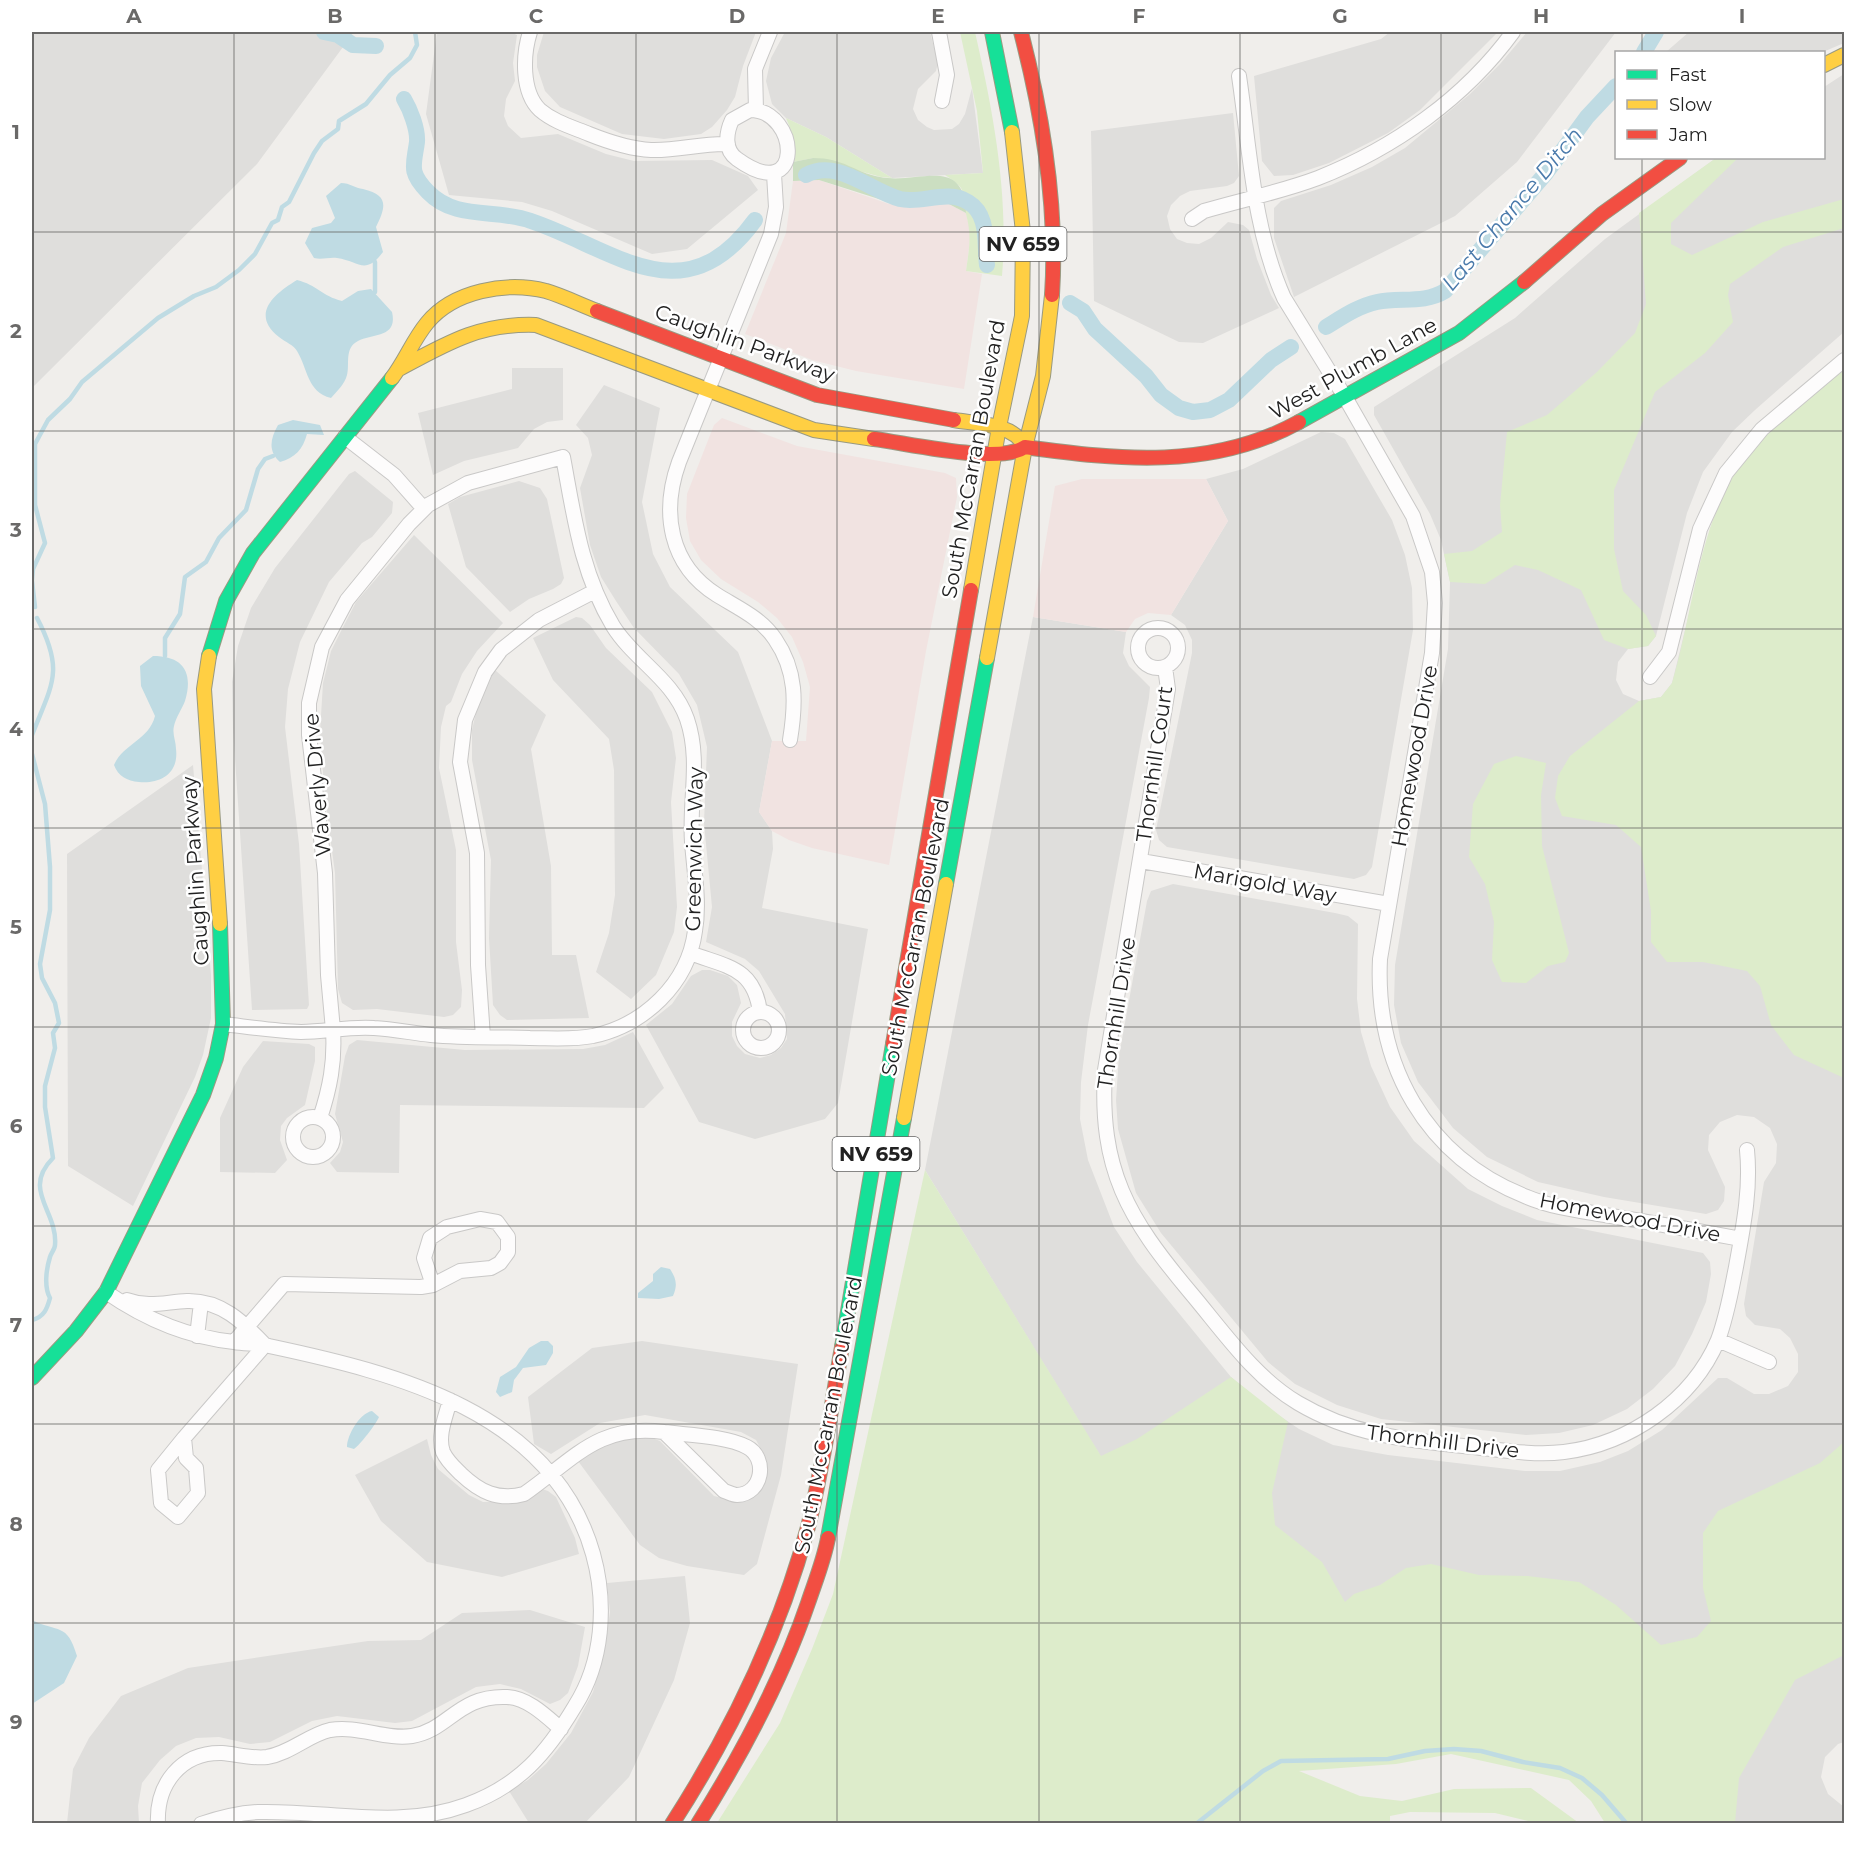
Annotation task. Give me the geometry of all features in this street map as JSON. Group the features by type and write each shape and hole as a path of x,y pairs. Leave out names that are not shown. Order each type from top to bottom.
{"main road":[{"name":"South McCarran Boulevard","path":"672,1824 729,1733 751,1690 778,1628 811,1519 900,1017 999,427 1016,354 1023,302 1023,235 1013,125 992,32"},
{"name":"South McCarran Boulevard","path":"698,1824 728,1777 773,1696 798,1634 827,1544 1025,447 1043,378 1048,342 1052,212 1036,97 1021,32"},
{"path":"1825,65 1845,55"},
{"name":"West Plumb Lane","path":"1025,447 1138,460 1210,457 1272,438 1459,333 1503,301 1602,214 1679,159"},
{"name":"Caughlin Parkway","path":"32,1378 76,1332 106,1292 203,1095 216,1058 223,1024 223,965 204,709 208,653 218,616 242,568 399,369 418,336 438,311 472,294 511,287 529,288 564,297 720,360 818,394 885,409 999,427 1021,438 1025,447 1018,452 994,456 814,430 553,330 520,323 475,329 399,369"}],"street":[{"path":"530,32 525,55 527,81 537,107 550,117 611,142 647,150 679,150 728,144"},
{"path":"756,111 755,69 770,32"},
{"path":"939,32 947,75 942,101"},
{"path":"1192,219 1204,212 1256,195 1315,179 1370,155 1399,139 1454,95 1496,54 1513,32"},
{"name":"Homewood Drive","path":"1239,76 1266,252 1276,280 1284,298 1345,397 1413,516 1427,554 1435,603 1432,653 1380,959 1378,988 1389,1049 1414,1105 1450,1148 1473,1168 1499,1185 1554,1206 1741,1239"},
{"path":"756,111 771,115 784,132 785,165 774,174 763,174 737,160 728,144 732,120 744,112 756,111"},
{"path":"774,174 776,207 771,234 672,483 669,504 671,532 692,573 709,589 755,618 769,631 782,651 792,677 794,692 790,740"},
{"path":"1650,677 1669,652 1700,529 1726,473 1762,429 1845,360"},
{"path":"345,437 393,475 424,509"},
{"name":"Waverly Drive","path":"320,1118 332,1081 334,1058 327,975 325,873 309,735 309,703 322,647 347,600 424,509 449,492 468,483 562,457"},
{"name":"Greenwich Way","path":"223,1024 300,1032 374,1028 432,1035 569,1038 612,1031 635,1020 666,994 680,974 690,953 697,911 691,822 696,758 692,736 676,697 663,679 626,644 613,626 595,591 580,550 562,457"},
{"path":"483,1036 478,965 477,853 460,762 465,720 485,672 501,650 539,620 595,591"},
{"name":"Thornhill Court","path":"1141,861 1168,689 1165,667"},
{"name":"Marigold Way","path":"1141,861 1389,904"},
{"name":"Thornhill Drive","path":"1141,861 1105,1070 1105,1131 1121,1193 1152,1246 1251,1365 1272,1384 1323,1418 1381,1436 1536,1453 1590,1448 1618,1438 1662,1412 1699,1372 1718,1340 1728,1309 1749,1195 1747,1150"},
{"path":"690,953 737,971 750,980 757,994 759,1012"},
{"path":"234,1342 284,1284 421,1287 432,1285 460,1272 491,1268 500,1263 508,1252 508,1237 497,1222 480,1219 447,1227 430,1238 424,1258 432,1285"},
{"path":"106,1292 139,1305 151,1306 188,1301 222,1308 266,1345"},
{"path":"106,1292 148,1318 197,1336 266,1345 386,1373 450,1400 528,1448 561,1485 587,1532 600,1587 597,1651 589,1680 561,1729 540,1759 518,1778 446,1818 283,1818 254,1812 201,1824"},
{"path":"197,1336 201,1303"},
{"path":"1718,1340 1768,1362"},
{"path":"184,1437 186,1458 196,1468 198,1493 178,1517 161,1503 158,1470 184,1437 266,1345"},
{"path":"450,1400 443,1426 443,1451 450,1463 477,1489 511,1498 524,1494 607,1436 625,1430 664,1432 737,1443 749,1448 758,1456 761,1466 759,1478 745,1492 737,1495 724,1491 664,1432"},
{"path":"158,1824 157,1810 166,1781 186,1761 201,1754 266,1757 288,1751 330,1730 347,1729 413,1736 428,1730 468,1704 494,1697 511,1697 526,1702 561,1729"}],"shaded area":[{"path":"32,32 354,32 257,164 32,388"},
{"path":"437,32 510,32 517,35 513,63 515,81 506,99 504,116 508,126 521,138 558,134 606,154 634,161 712,160 748,176 758,190 687,249 652,254 552,211 522,202 449,195 426,114"},
{"path":"544,32 756,32 743,66 735,97 727,110 712,127 701,134 664,139 622,134 560,107 545,91 537,67 537,55"},
{"path":"785,32 930,32 938,63 936,71 918,89 913,109 918,120 927,127 934,130 952,129 959,124 965,114 972,88 983,173 892,178 826,137 786,118 772,104 766,81 771,58"},
{"path":"1390,32 1498,32 1420,110 1388,133 1329,163 1293,175 1274,176 1262,161 1254,76 1381,39"},
{"path":"1527,32 1616,32 1517,162 1455,216 1294,297 1274,238 1274,208 1281,201 1331,185 1372,167 1405,148 1470,94"},
{"path":"1689,32 1844,32 1844,43 1825,51 1667,51"},
{"path":"1844,74 1844,332 1732,432 1703,472 1687,513 1656,636 1648,646 1628,649 1618,662 1616,680 1623,694 1639,701 1661,697 1672,683 1710,529 1723,495 1760,440 1844,368 1844,1742 1838,1744 1825,1757 1821,1777 1828,1794 1844,1807 1844,1823 1650,1823 1101,1457 925,1170 1033,617 1126,632 1123,653 1129,666 1150,687 1149,698 1088,1025 1081,1082 1080,1119 1088,1160 1114,1227 1137,1262 1231,1377 1268,1408 1299,1429 1333,1445 1388,1455 1525,1471 1560,1471 1600,1462 1628,1451 1662,1430 1718,1378 1727,1378 1754,1394 1769,1394 1788,1386 1798,1372 1798,1354 1790,1338 1780,1329 1755,1325 1746,1316 1744,1304 1764,1182 1776,1163 1777,1144 1770,1128 1754,1117 1737,1115 1720,1122 1709,1135 1708,1150 1725,1187 1724,1201 1718,1210 1706,1214 1604,1197 1538,1182 1487,1157 1453,1128 1418,1082 1401,1043 1394,1005 1395,965 1448,649 1450,582 1441,540 1430,514 1374,415 1374,407 1515,318 1605,239 1715,159 1825,159 1825,86"},
{"path":"1233,113 1239,176 1234,183 1227,186 1190,191 1180,196 1171,205 1167,216 1170,229 1177,239 1199,244 1211,238 1228,222 1243,225 1249,230 1257,259 1271,295 1279,308 1203,343 1179,342 1094,301 1091,131"},
{"path":"819,180 889,204 947,203 966,213 971,233 966,271 982,274 964,389 856,371 812,360 745,334 786,233 793,181"},
{"path":"512,368 563,368 563,420 547,422 534,429 518,448 464,461 433,475 418,413 512,389"},
{"path":"604,385 660,408 642,502 653,554 670,587 738,652 772,741 759,812 772,831 773,849 762,908 868,929 838,1103 825,1119 755,1139 699,1122 646,1025 672,1004 691,976 702,970 710,970 728,976 737,985 741,1003 732,1022 732,1036 737,1046 745,1054 760,1058 771,1055 781,1048 787,1039 785,1014 759,971 745,959 706,942 712,907 704,823 707,747 697,705 679,674 634,628 601,577 590,545 580,488 592,455 588,438 576,425"},
{"path":"722,418 797,446 945,473 956,478 957,497 926,651 889,865 812,848 789,840 772,831 759,812 772,741 806,741 810,687 803,662 792,637 777,618 758,602 721,579 701,560 690,541 686,518 687,494 714,425"},
{"path":"1321,432 1334,433 1345,439 1392,520 1405,555 1412,588 1413,630 1372,867 1366,875 1354,879 1167,847 1159,840 1156,830 1192,653 1192,640 1185,625 1171,615 1228,521 1206,479 1243,469"},
{"path":"355,471 393,502 392,513 372,537 362,543 329,582 300,642 288,689 285,727 299,844 309,1005 307,1009 252,1010 233,729 232,682 238,646 251,608 275,568 349,474"},
{"path":"1082,479 1206,479 1228,521 1171,615 1148,613 1135,619 1126,632 1033,617 1055,486"},
{"path":"519,481 540,488 547,499 564,578 561,584 529,599 510,612 466,567 448,504 460,497"},
{"path":"414,535 503,623 477,651 462,674 451,702 446,706 441,727 439,768 456,850 456,942 462,990 461,1007 453,1015 444,1017 377,1009 353,1010 342,1003 338,989 335,873 325,799 320,732 323,683 331,651 356,602"},
{"path":"576,617 582,618 590,625 606,648 652,692 672,732 676,758 671,802 677,907 674,932 656,975 631,999 596,972 609,933 615,895 614,770 609,739 553,680 533,638"},
{"path":"495,670 546,715 531,749 551,866 552,955 576,955 589,1018 507,1020 493,1005 489,938 491,860 472,760 472,730 480,696"},
{"path":"193,765 211,975 211,1018 203,1055 195,1077 133,1206 68,1166 67,854"},
{"path":"1173,884 1335,913 1348,916 1358,924 1357,999 1361,1032 1371,1066 1390,1107 1414,1141 1468,1189 1537,1220 1703,1253 1710,1262 1711,1274 1706,1302 1675,1366 1653,1389 1627,1409 1593,1425 1559,1433 1526,1435 1381,1419 1337,1405 1295,1384 1268,1362 1161,1233 1136,1193 1118,1129 1116,1100 1119,1056 1147,901 1151,891"},
{"path":"633,1032 664,1088 644,1108 400,1105 399,1173 337,1172 330,1163 340,1152 343,1142 335,1114 345,1056 349,1045 357,1040 465,1050 583,1049 605,1045"},
{"path":"263,1041 309,1044 315,1047 315,1061 305,1105 287,1118 281,1126 280,1140 287,1160 275,1173 220,1172 220,1118 243,1067"},
{"path":"642,1341 798,1364 781,1475 757,1564 744,1575 687,1566 659,1558 640,1545 578,1461 605,1441 647,1436 660,1441 714,1496 730,1500 765,1475 764,1455 756,1440 741,1432 645,1415 600,1423 551,1454 534,1444 528,1397 592,1348"},
{"path":"427,1439 438,1469 469,1495 483,1502 514,1502 542,1489 556,1497 575,1538 579,1554 502,1577 427,1562 381,1521 355,1475"},
{"path":"685,1576 690,1623 674,1680 629,1777 585,1823 529,1823 509,1791 528,1780 546,1764 571,1733 593,1692 605,1648 610,1612 607,1583"},
{"path":"530,1610 585,1627 578,1666 568,1693 560,1700 550,1704 521,1689 500,1684 476,1687 412,1721 395,1723 337,1716 312,1721 270,1742 250,1744 219,1737 196,1738 176,1746 160,1760 142,1783 138,1806 139,1823 67,1823 73,1769 89,1738 121,1696 188,1668 368,1641 421,1640 462,1613"}],"green space":[{"path":"960,32 975,32 988,92 1001,184 1004,245 1002,276 966,271 969,236 963,192 958,184 945,175 983,173 977,111"},
{"path":"786,118 826,137 892,178 813,158 793,162 792,133"},
{"path":"813,158 833,160 880,177 936,176 948,178 957,184 963,195 966,213 947,203 901,206 819,180 793,181 793,162"},
{"path":"1715,159 1737,159 1671,223 1671,244 1692,255 1763,222 1844,199 1844,228 1783,247 1730,284 1728,295 1733,322 1705,353 1655,392 1614,490 1614,549 1623,591 1646,615 1656,636 1648,646 1628,649 1604,640 1581,590 1538,570 1515,565 1485,584 1450,582 1444,554 1472,551 1502,532 1500,505 1507,432 1547,415 1597,372 1635,333 1646,304 1639,213"},
{"path":"1844,369 1844,1078 1794,1055 1771,1025 1760,986 1747,971 1703,962 1667,962 1651,942 1651,911 1641,847 1616,825 1562,816 1555,798 1558,776 1570,756 1639,701 1661,697 1672,683 1702,555 1724,493 1740,465 1760,440 1790,412"},
{"path":"1516,756 1546,763 1541,795 1542,846 1569,953 1565,962 1548,966 1526,983 1502,982 1492,960 1494,922 1485,884 1469,857 1473,804 1494,764"},
{"path":"925,1170 1101,1456 1137,1439 1231,1377 1288,1422 1272,1493 1275,1525 1322,1562 1345,1602 1354,1594 1380,1585 1406,1568 1431,1564 1479,1575 1527,1576 1579,1582 1616,1605 1661,1645 1697,1637 1711,1621 1703,1588 1703,1533 1718,1511 1820,1463 1844,1442 1844,1655 1795,1680 1739,1778 1735,1823 1605,1823 1591,1801 1569,1780 1451,1754 1396,1764 1299,1771 1360,1796 1402,1801 1454,1789 1531,1788 1579,1823 1537,1823 1495,1813 1410,1812 1390,1816 1390,1824 717,1823 780,1723 833,1594"}],"water":[{"path":"341,183 371,192 381,198 383,203 382,213 376,227 383,252 377,259 366,265 337,258 314,258 305,243 312,228 331,223 335,218 326,196"},
{"path":"297,280 342,301 358,291 371,289 392,312 393,320 388,330 358,341 351,348 346,378 331,398 317,391 296,349 279,337 266,320 268,305 280,292"},
{"path":"293,420 320,425 324,435 307,434 298,452 280,462 272,449 273,435 278,425"},
{"path":"153,656 172,659 183,667 188,681 187,690 185,701 174,726 176,758 171,771 161,779 139,782 124,777 114,765 123,752 142,737 155,716 141,686 140,666"},
{"path":"661,1267 670,1269 674,1275 676,1285 673,1296 659,1299 638,1298 638,1293 653,1281 653,1274"},
{"path":"541,1341 548,1341 553,1346 553,1353 546,1365 523,1368 514,1380 512,1392 500,1397 496,1392 500,1377 516,1367 529,1348"},
{"path":"372,1411 379,1417 375,1424 354,1449 347,1447 355,1425 363,1416"},
{"path":"32,1620 65,1633 77,1656 64,1683 32,1704"}],"waterway":[{"name":"Last Chance Ditch","path":"324,32 338,35 353,45 376,46"},
{"path":"32,580 33,569 45,543 35,505 35,444 48,420 70,399 82,382 158,318 194,296 216,287 239,270 255,254 272,223 278,220 282,207 289,202 322,141 338,129 339,121 366,104 390,75 410,58 417,45 415,32"},
{"name":"Last Chance Ditch","path":"1645,51 1656,32"},
{"name":"Last Chance Ditch","path":"1326,327 1363,306 1386,301 1429,298 1445,291 1546,173 1587,117 1615,87"},
{"name":"Last Chance Ditch","path":"404,99 416,131 414,168 417,179 428,192 451,207 518,217 562,233 620,259 648,268 675,271 702,265 728,249 755,220"},
{"name":"Last Chance Ditch","path":"806,175 830,170 900,199 960,198 968,202 980,214 985,230 987,265"},
{"path":"375,262 375,292"},
{"name":"Last Chance Ditch","path":"1070,303 1083,311 1095,329 1146,376 1161,395 1179,408 1193,412 1210,410 1229,400 1271,360 1291,347"},
{"path":"165,656 165,638 180,614 185,577 206,562 219,538 246,510 258,469 265,459 273,456"},
{"path":"32,581 35,607"},
{"path":"32,735 50,690 53,665 46,636 37,618"},
{"path":"32,754 45,804 50,867 50,910 40,964 42,978 55,1003 59,1023 53,1033 55,1048 45,1086 45,1107 53,1158 40,1180 40,1191 51,1222 55,1245 47,1273 49,1302 42,1315 32,1320"},
{"path":"1196,1824 1263,1771 1281,1761 1388,1759 1425,1751 1454,1749 1481,1751 1523,1762 1560,1768 1582,1778 1602,1795 1627,1824"}],"traffic: fast":[{"path":"992,32 1012,132"},
{"path":"1299,422 1459,333 1524,282"},
{"path":"209,656 226,601 253,553 392,378"},
{"path":"946,884 987,658"},
{"path":"32,1378 76,1331 106,1292 203,1095 216,1058 223,1024 220,924"},
{"path":"842,1347 893,1044"},
{"path":"828,1538 904,1118"}],"traffic: slow":[{"path":"1825,64 1844,55"},
{"path":"971,590 999,427 1022,316 1023,232 1012,132"},
{"path":"392,378 417,336 438,312 451,303 481,291 514,287 530,288 552,293 597,311"},
{"path":"987,658 1025,447 1043,376 1052,295"},
{"path":"399,369 464,336 498,327 536,325 814,430 874,439"},
{"path":"954,420 1004,429 1020,439 1025,447"},
{"path":"209,656 204,689 220,924"},
{"path":"904,1118 946,884"}],"traffic: jam":[{"path":"1021,32 1036,96 1051,195 1052,295"},
{"path":"1524,282 1602,214 1679,159"},
{"path":"597,311 817,395 954,420"},
{"path":"1025,447 1130,457 1199,454 1233,448 1266,437 1299,422"},
{"path":"874,439 974,453 995,454 1012,452 1025,447"},
{"path":"893,1044 971,590"},
{"path":"672,1824 734,1717 752,1681 783,1605 808,1527 842,1347"},
{"path":"698,1824 745,1744 786,1661 819,1571 828,1538"}]}
